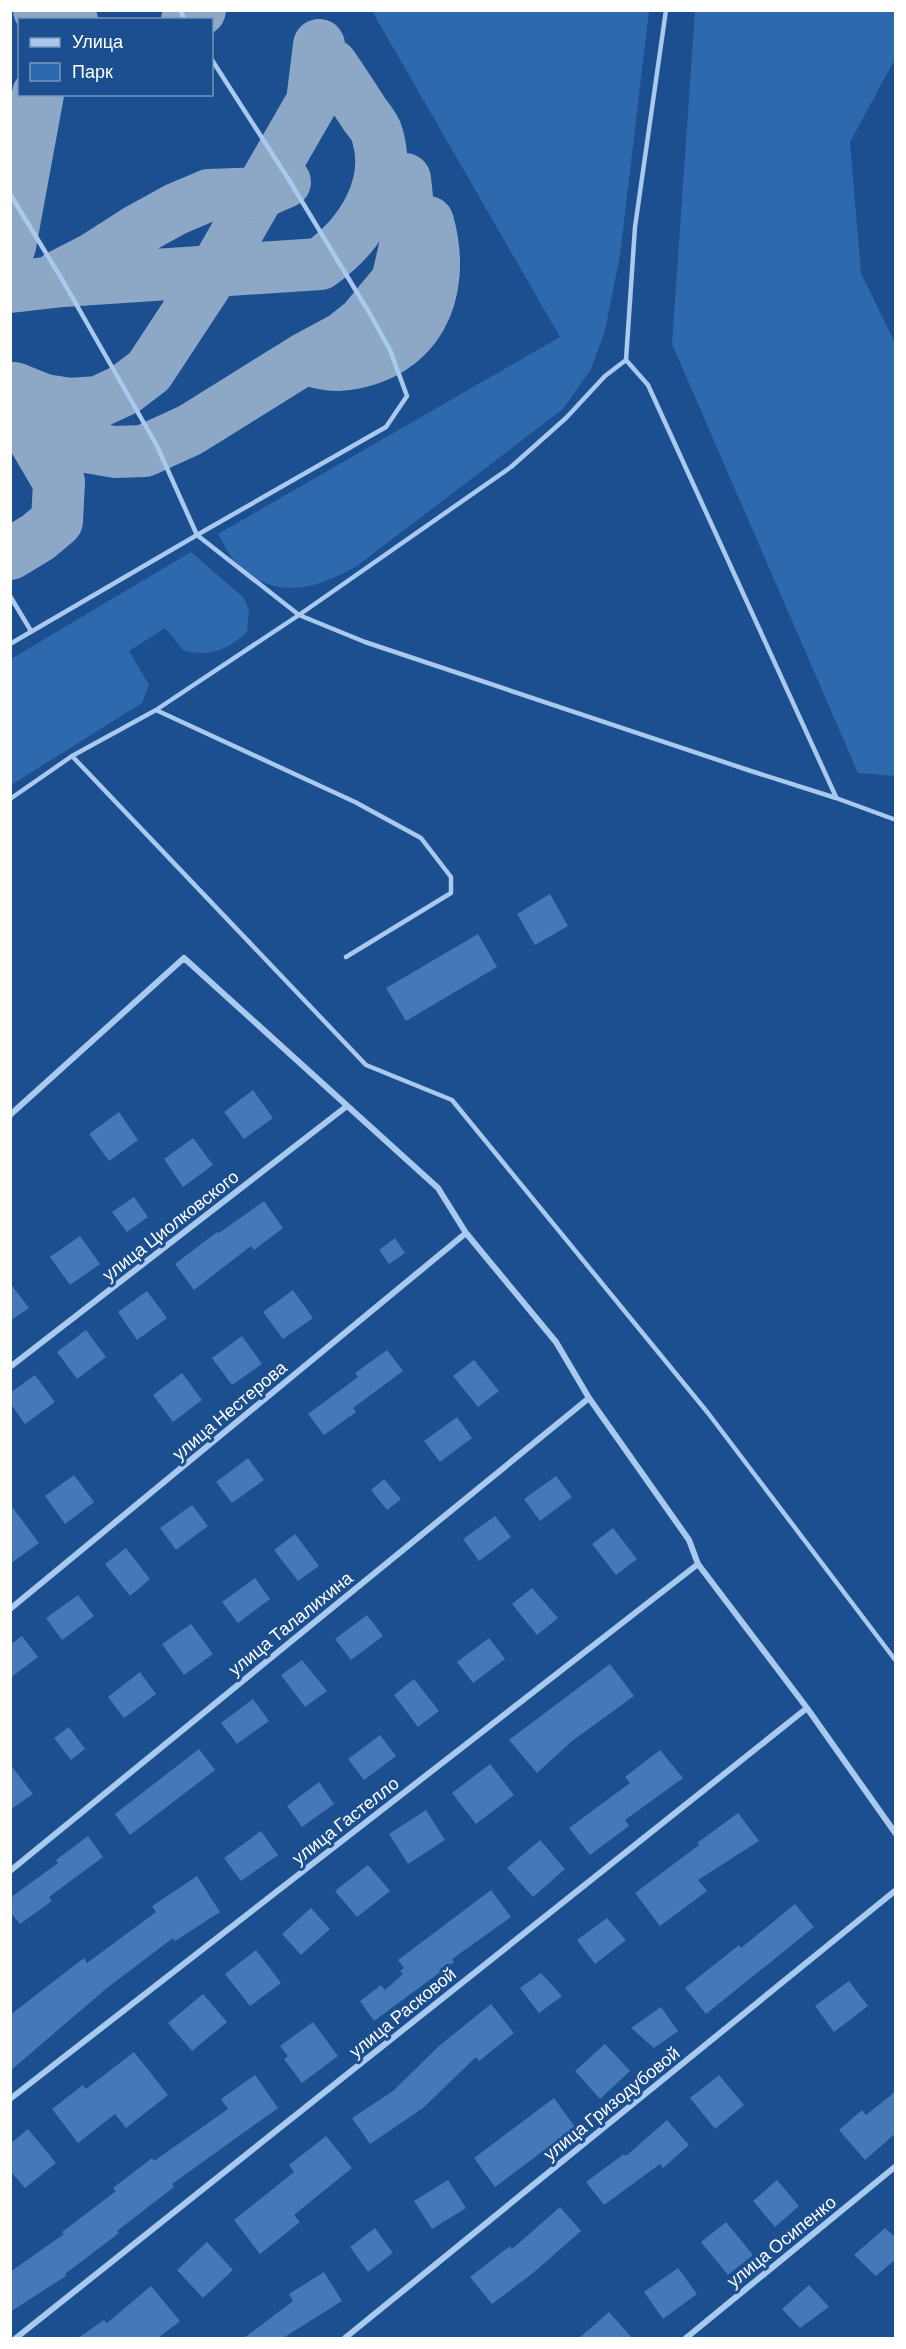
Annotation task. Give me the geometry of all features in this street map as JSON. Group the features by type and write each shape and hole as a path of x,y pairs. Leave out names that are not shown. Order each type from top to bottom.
{"street":[{"path":"10,1115 184,958 438,1188 466,1233 556,1342 589,1398 689,1540 698,1564 807,1708 896,1834"},
{"name":"улица Циолковского","path":"10,1367 347,1106"},
{"name":"улица Нестерова","path":"10,1609 466,1233"},
{"name":"улица Талалихина","path":"10,1870 589,1398"},
{"name":"улица Гастелло","path":"10,2099 698,1564"},
{"name":"улица Расковой","path":"16,2338 807,1708"},
{"name":"улица Гризодубовой","path":"345,2338 896,1890"},
{"name":"улица Осипенко","path":"686,2338 896,2166"}],"lane":[{"path":"666,10 635,226 626,360 648,385 836,798"},
{"path":"10,644 386,427 406,396 390,350 370,314 290,180 213,62"},
{"path":"10,194 63,281 157,446 197,535 299,615 365,642 896,820"},
{"path":"10,799 72,756 156,710 299,615 511,467 566,418 604,376 626,360"},
{"path":"10,596 31,631"},
{"path":"156,710 355,802 421,838 451,877 451,892 346,957"},
{"path":"72,756 366,1065 452,1100 708,1413 896,1661"}],"green space":[{"path":"372,11 649,11 620,255 605,331 590,371 563,409 357,566 324,582 293,588 277,587 262,582 247,573 231,556 218,534 560,337"},
{"path":"695,11 895,11 895,59 850,142 861,273 895,343 895,776 858,773 672,344"},
{"path":"191,552 244,598 249,611 247,632 225,648 202,653 184,651 165,628 129,651 149,685 142,703 11,785 11,659"}],"building":[{"path":"550,894 568,926 535,945 517,914"},
{"path":"478,934 497,967 406,1021 386,988"},
{"path":"253,1090 273,1118 244,1139 224,1112"},
{"path":"119,1112 138,1140 109,1161 89,1134"},
{"path":"193,1138 213,1165 183,1187 164,1159"},
{"path":"134,1197 148,1217 127,1232 112,1212"},
{"path":"264,1201 283,1228 254,1250 251,1246 194,1290 175,1264 217,1232 219,1233"},
{"path":"80,1236 100,1264 70,1285 50,1257"},
{"path":"395,1238 405,1253 389,1264 379,1250"},
{"path":"10,1283 29,1308 10,1321"},
{"path":"293,1290 313,1318 283,1339 263,1312"},
{"path":"147,1291 167,1318 137,1340 118,1312"},
{"path":"86,1330 106,1357 77,1379 57,1352"},
{"path":"242,1336 262,1364 232,1385 212,1358"},
{"path":"387,1350 403,1371 353,1408 356,1412 324,1435 308,1414 358,1377 355,1373"},
{"path":"474,1360 499,1391 478,1407 453,1376"},
{"path":"182,1373 202,1400 173,1422 153,1395"},
{"path":"35,1375 55,1402 25,1424 10,1403 10,1393"},
{"path":"457,1417 472,1438 440,1462 424,1441"},
{"path":"248,1458 264,1480 232,1503 216,1482"},
{"path":"74,1475 94,1502 65,1524 45,1496"},
{"path":"556,1476 572,1497 540,1521 524,1499"},
{"path":"384,1479 401,1499 387,1510 371,1490"},
{"path":"10,1504 39,1543 10,1564"},
{"path":"192,1505 208,1526 176,1550 160,1528"},
{"path":"495,1516 511,1537 479,1561 463,1539"},
{"path":"613,1528 637,1559 616,1575 592,1544"},
{"path":"295,1534 319,1566 298,1581 274,1550"},
{"path":"126,1548 150,1579 130,1596 105,1564"},
{"path":"255,1578 270,1599 238,1623 222,1602"},
{"path":"532,1588 558,1618 537,1635 512,1604"},
{"path":"78,1595 94,1616 62,1640 46,1618"},
{"path":"367,1615 383,1636 351,1660 335,1639"},
{"path":"191,1624 213,1654 184,1675 162,1644"},
{"path":"22,1636 38,1657 10,1678 10,1645"},
{"path":"489,1638 505,1659 473,1683 457,1662"},
{"path":"302,1660 327,1691 305,1707 281,1675"},
{"path":"610,1664 634,1696 572,1741 537,1773 509,1740"},
{"path":"140,1672 156,1694 124,1718 108,1697"},
{"path":"414,1679 439,1711 418,1727 394,1695"},
{"path":"253,1699 269,1721 237,1744 221,1723"},
{"path":"69,1727 85,1749 71,1760 54,1738"},
{"path":"380,1735 396,1756 364,1780 348,1759"},
{"path":"199,1749 215,1770 130,1835 115,1814"},
{"path":"660,1750 683,1778 625,1820 629,1826 590,1855 569,1828 630,1783 625,1777"},
{"path":"10,1764 33,1794 10,1810"},
{"path":"490,1764 514,1795 476,1824 452,1793"},
{"path":"319,1782 334,1804 302,1827 287,1806"},
{"path":"426,1810 445,1840 408,1864 389,1834"},
{"path":"738,1813 759,1841 698,1880 707,1891 660,1926 635,1893"},
{"path":"261,1831 278,1855 241,1881 224,1858"},
{"path":"88,1836 103,1857 49,1897 52,1901 20,1924 10,1912 10,1898 58,1863 56,1860"},
{"path":"540,1840 565,1869 533,1897 507,1868"},
{"path":"368,1865 390,1891 357,1917 335,1891"},
{"path":"197,1876 220,1912 175,1941 173,1938 107,1988 10,2071 10,2015 84,1958 87,1963 156,1912 152,1906"},
{"path":"491,1890 511,1917 452,1959 454,1962 374,2021 360,2001 381,1985 385,1990 403,1974 400,1971 404,1968 398,1960"},
{"path":"795,1904 814,1927 706,2014 685,1988 739,1945 741,1948"},
{"path":"311,1908 330,1929 301,1955 282,1934"},
{"path":"607,1918 626,1940 595,1964 577,1940"},
{"path":"256,1950 281,1983 250,2006 225,1974"},
{"path":"541,1973 562,1996 539,2013 520,1988"},
{"path":"849,1981 868,2006 834,2032 815,2006"},
{"path":"203,1994 227,2022 192,2051 168,2023"},
{"path":"491,2004 514,2033 479,2061 476,2057 423,2108 370,2144 352,2118 393,2091 439,2046"},
{"path":"661,2007 678,2031 654,2048 631,2028"},
{"path":"313,2022 338,2056 302,2083 284,2059 288,2056 280,2046"},
{"path":"605,2044 630,2071 600,2099 575,2071"},
{"path":"134,2052 168,2095 126,2128 115,2114 78,2143 52,2109 83,2085 86,2089"},
{"path":"255,2075 278,2108 172,2184 174,2187 117,2231 119,2233 65,2274 66,2276 10,2312 10,2272 64,2234 62,2232 116,2191 113,2188 152,2158 154,2161 228,2109 221,2099"},
{"path":"719,2075 744,2105 715,2129 690,2098"},
{"path":"896,2091 896,2133 865,2160 839,2130 862,2110 866,2115"},
{"path":"554,2098 575,2127 495,2187 474,2158"},
{"path":"667,2120 689,2145 663,2168 660,2164 604,2205 586,2182 624,2154 626,2156"},
{"path":"28,2129 56,2163 25,2188 10,2171 10,2144"},
{"path":"326,2136 352,2168 294,2215 300,2222 260,2254 234,2220 294,2172 289,2165"},
{"path":"448,2180 466,2208 432,2229 414,2201"},
{"path":"777,2180 799,2206 775,2227 753,2201"},
{"path":"560,2207 581,2231 533,2273 492,2304 470,2277 510,2246 512,2249"},
{"path":"726,2222 753,2255 728,2275 701,2242"},
{"path":"375,2228 393,2253 368,2272 350,2247"},
{"path":"885,2228 896,2238 896,2259 876,2276 854,2255"},
{"path":"207,2242 233,2270 203,2298 177,2270"},
{"path":"678,2268 697,2294 663,2319 644,2292"},
{"path":"324,2272 342,2301 283,2338 244,2338 293,2301 289,2294"},
{"path":"809,2285 829,2307 800,2328 782,2309"},
{"path":"151,2286 180,2321 158,2338 78,2338 104,2320 107,2323"},
{"path":"609,2312 632,2338 579,2338"}],"taxiway":[{"path":"39,10 65,18"},
{"path":"190,18 200,10"},
{"path":"14,388 44,400 70,404 98,402 124,390 149,371 214,272 312,102 319,45"},
{"path":"10,287 63,281 320,264 335,252 360,224 377,190 381,172 381,153 376,131 332,65"},
{"path":"10,246 38,96"},
{"path":"10,392 32,416 86,447 115,452 144,451 190,430 304,359 343,338 363,322 397,281 410,225 405,179"},
{"path":"59,276 176,209 209,195 260,193 285,182"},
{"path":"307,360 335,365 366,360 389,350 407,336 421,318 434,274 433,249 428,222"},
{"path":"10,554 38,537 57,521 59,482 16,409"}]}
